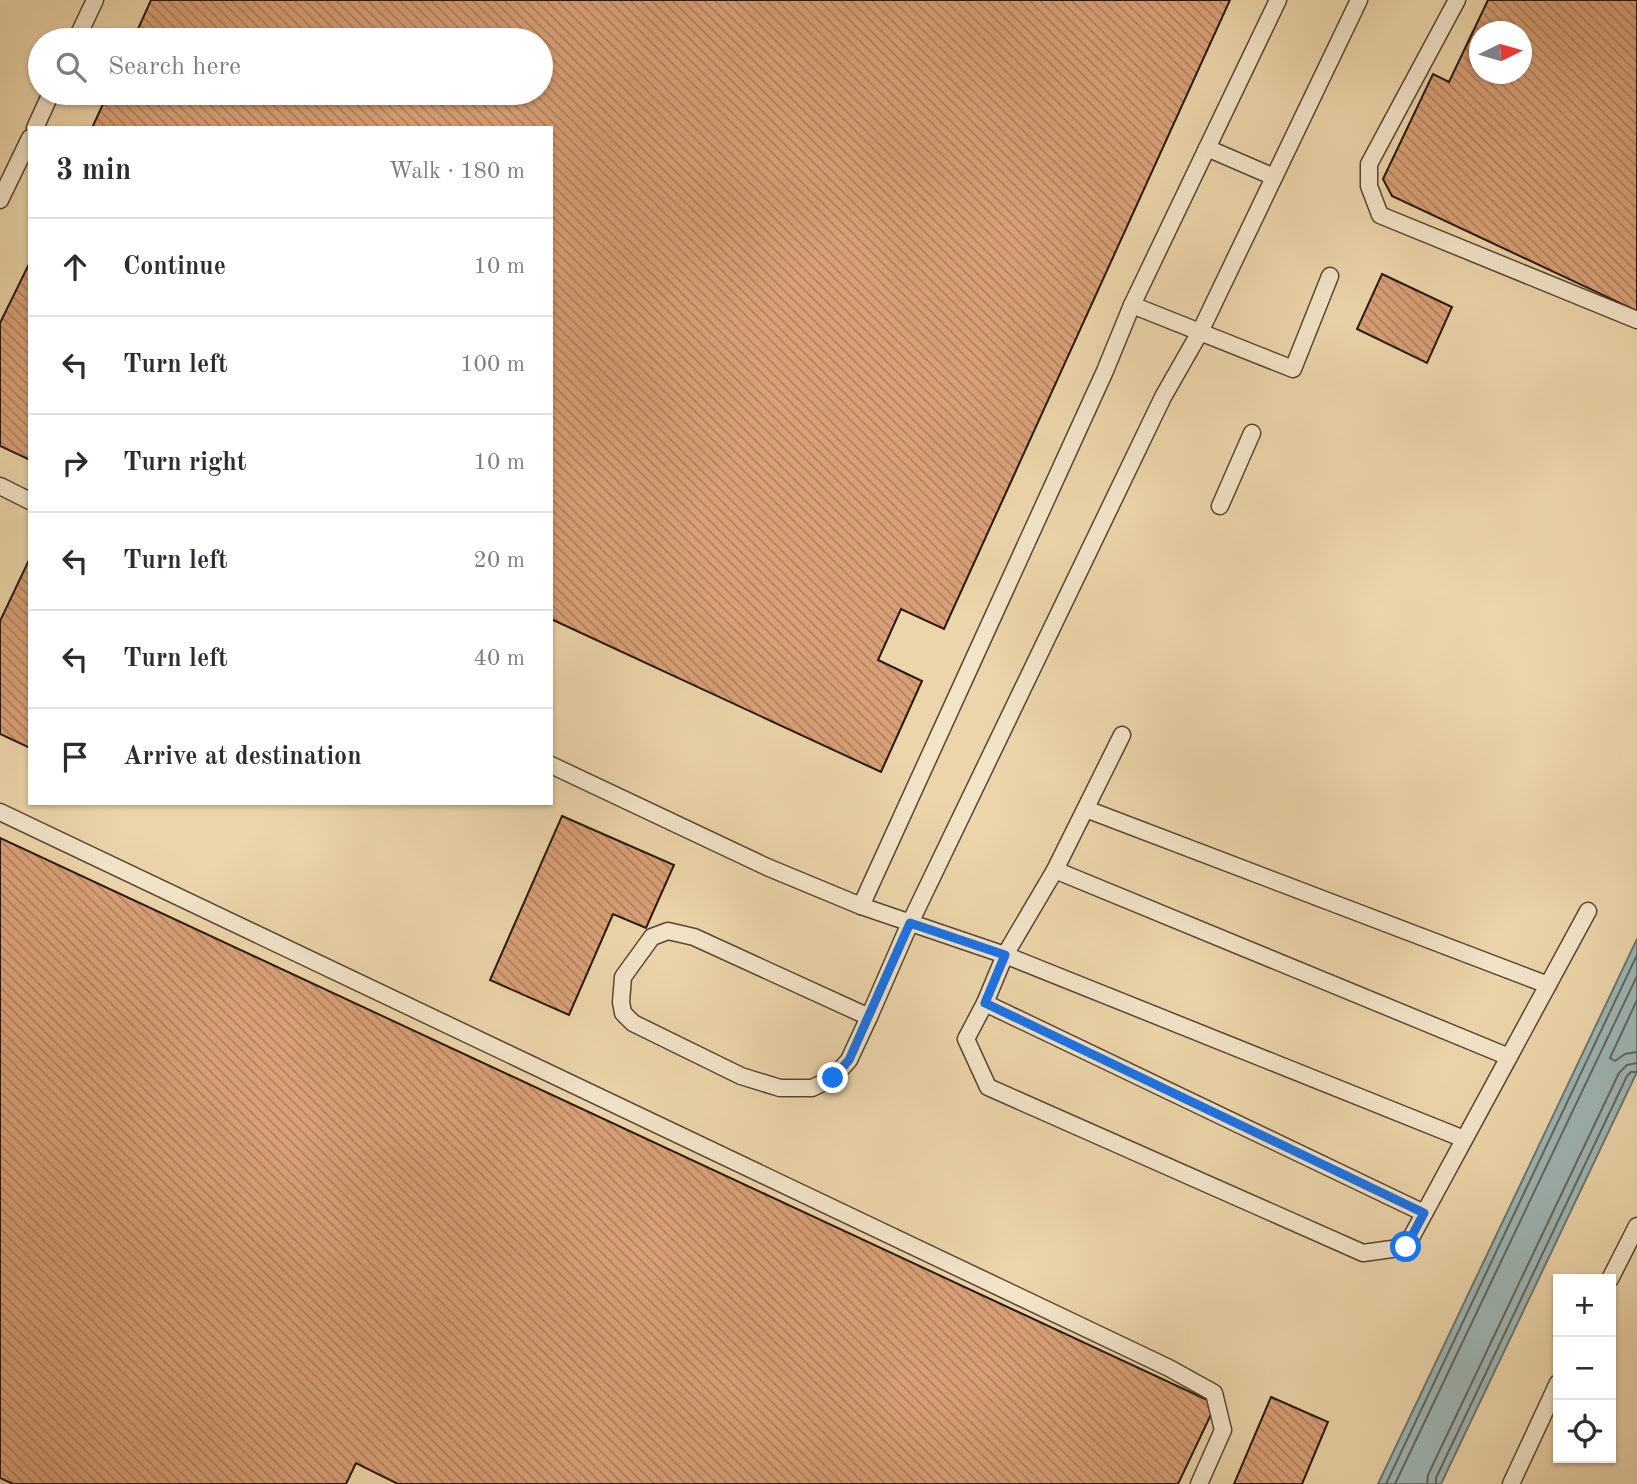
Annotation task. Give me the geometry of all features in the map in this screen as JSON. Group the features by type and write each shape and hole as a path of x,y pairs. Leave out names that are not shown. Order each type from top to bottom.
{"lane":[{"path":"82,28 95,0"},
{"path":"861,906 1105,371 1132,305 1278,0"},
{"path":"869,1017 694,937 668,931 652,937 623,977 623,1013 633,1023 741,1076 780,1088 812,1088 833,1078 849,1060 869,1017 910,923 1163,397 1200,332 1359,0"},
{"path":"1457,0 1370,164 1369,186 1380,215 1637,320"},
{"path":"35,126 45,105"},
{"path":"0,200 28,142"},
{"path":"1207,148 1274,177"},
{"path":"1132,305 1293,369 1330,276"},
{"path":"1220,506 1252,433"},
{"path":"0,486 28,500"},
{"path":"1122,735 1055,870 1005,955 966,1039 988,1087 1363,1253 1406,1247 1588,911"},
{"path":"553,766 767,867 861,906 1005,955 1464,1139"},
{"path":"1086,809 1548,985"},
{"path":"0,813 1144,1356 1214,1393 1223,1430 1199,1484"},
{"path":"1055,870 1509,1057"},
{"path":"985,1003 1424,1213"},
{"path":"1613,1274 1637,1226"},
{"path":"1511,1484 1553,1394"}],"water":[{"path":"1637,939 1637,1072 1441,1484 1378,1484"}],"building":[{"path":"151,0 1230,0 944,629 901,609 878,660 922,681 881,772 553,620 553,126 93,126 103,105 553,105 553,28 138,28"},
{"path":"1488,0 1637,0 1637,311 1392,196 1383,179 1433,74 1449,82 1469,40 1469,84 1532,84 1532,21 1478,21"},
{"path":"28,266 28,459 0,446 0,323"},
{"path":"1382,274 1452,307 1427,363 1357,329"},
{"path":"28,562 28,747 0,734 0,621"},
{"path":"562,816 674,865 646,928 613,914 569,1015 490,980"},
{"path":"0,838 1216,1404 1178,1484 398,1484 356,1463 346,1484 13,1484 0,1478"},
{"path":"1271,1397 1328,1422 1302,1484 1234,1484"}],"route":[{"path":"833,1078 849,1060 910,923 1005,955 985,1003 1424,1213 1406,1247"}]}
